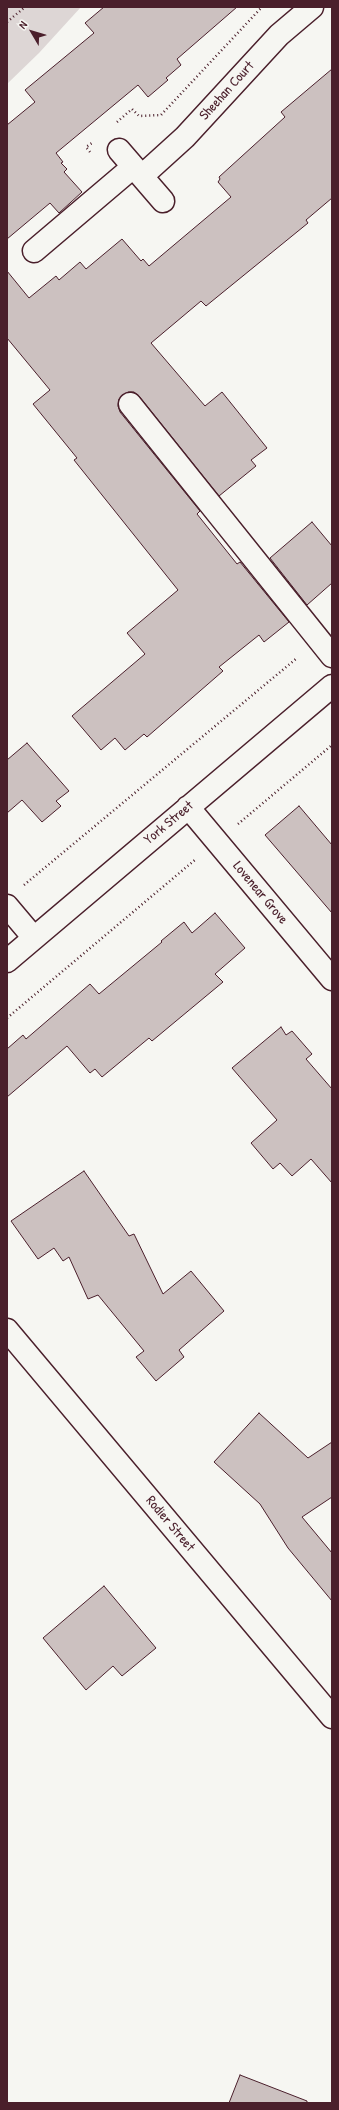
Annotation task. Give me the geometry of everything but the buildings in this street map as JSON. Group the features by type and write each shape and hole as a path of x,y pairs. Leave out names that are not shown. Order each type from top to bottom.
{"street":[{"name":"Sheehan Court","path":"34,251 116,182 138,171 185,137 279,35 312,7"},
{"path":"119,150 163,201"},
{"path":"130,404 325,647"},
{"name":"York Street","path":"7,961 332,686"},
{"name":"Lovenear Grove","path":"188,808 332,979"},
{"path":"13,898 34,938"},
{"name":"Rodier Street","path":"7,1330 332,1717"}],"path":[{"path":"7,22 25,7"},
{"path":"115,123 132,109 139,116 161,115 262,7"},
{"path":"98,138 86,147 116,182"},
{"path":"13,898 325,647"},
{"path":"7,1018 332,745"}],"shaded area":[{"path":"7,7 81,7 39,53 7,84"}]}
